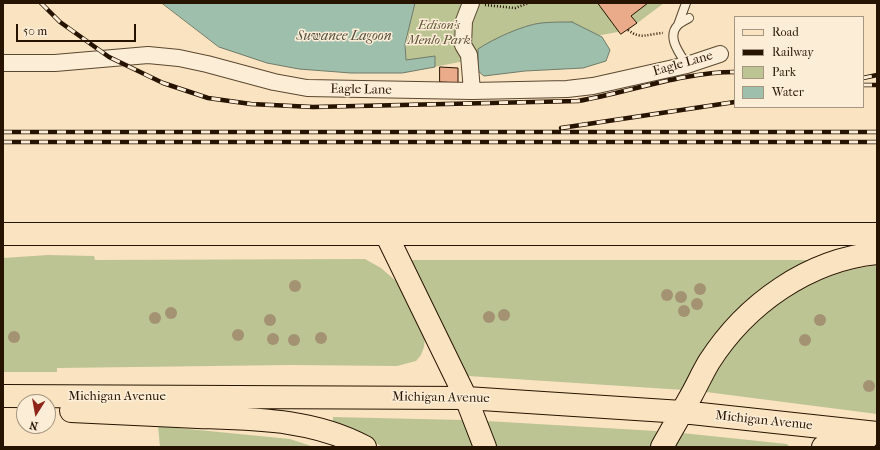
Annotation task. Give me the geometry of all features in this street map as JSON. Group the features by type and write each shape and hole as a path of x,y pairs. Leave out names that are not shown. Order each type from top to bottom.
{"main road":[{"path":"3,234 877,234"},
{"path":"386,234 466,398 485,447"},
{"path":"662,447 709,362 729,334 759,304 794,280 811,271 857,255 877,253"},
{"name":"Michigan Avenue","path":"8,396 466,398 682,412 877,433"},
{"path":"56,408 63,410 279,421 322,430 342,436 365,447"},
{"path":"823,447 877,436"}],"street":[{"path":"471,3 464,21 464,45 469,55 472,91"},
{"name":"Eagle Lane","path":"3,63 55,63 148,55 179,58 274,82 307,88 472,91 567,89 593,86 687,65 720,54"}],"lane":[{"path":"686,3 678,25 673,33 674,42 687,65"},
{"path":"678,25 689,18"}],"path":[{"path":"471,3 515,8 529,3"},
{"path":"628,30 634,35 642,37 660,33 673,33"}],"green space":[{"name":"Edison's Menlo Park","path":"413,3 664,3 628,30 402,73"},
{"path":"48,255 94,256 95,260 365,259 381,268 396,281 422,328 425,338 424,347 421,355 416,361 397,366 291,365 57,368 57,372 3,372 3,258"},
{"path":"409,260 817,260 684,390 468,376"},
{"path":"877,265 877,414 706,392 723,362 737,342 753,325 777,305 804,288 833,275"},
{"path":"333,417 463,420 473,447 382,447 370,439 333,422"},
{"path":"487,421 658,432 652,447 493,447"},
{"path":"158,426 290,439 314,447 160,447"},
{"path":"682,433 787,444 790,447 674,447"}],"water":[{"name":"Suwanee Lagoon","path":"162,3 415,3 405,44 406,60 435,56 435,67 402,73 351,73 299,69 267,63 219,47"},
{"path":"549,22 572,22 602,37 610,50 606,61 583,68 525,71 484,76 478,71 478,49 492,41 517,29 534,24"}],"building":[{"path":"598,3 648,3 631,16 637,23 621,34"},
{"path":"440,67 458,68 458,83 440,82"}],"railway":[{"path":"41,3 60,22 109,57 163,83 208,98 251,104 313,107 578,101 696,75 734,72"},
{"path":"864,78 877,75"},
{"path":"864,85 877,85"},
{"path":"561,128 734,102"},
{"path":"3,132 877,132"},
{"path":"3,142 877,142"}]}
